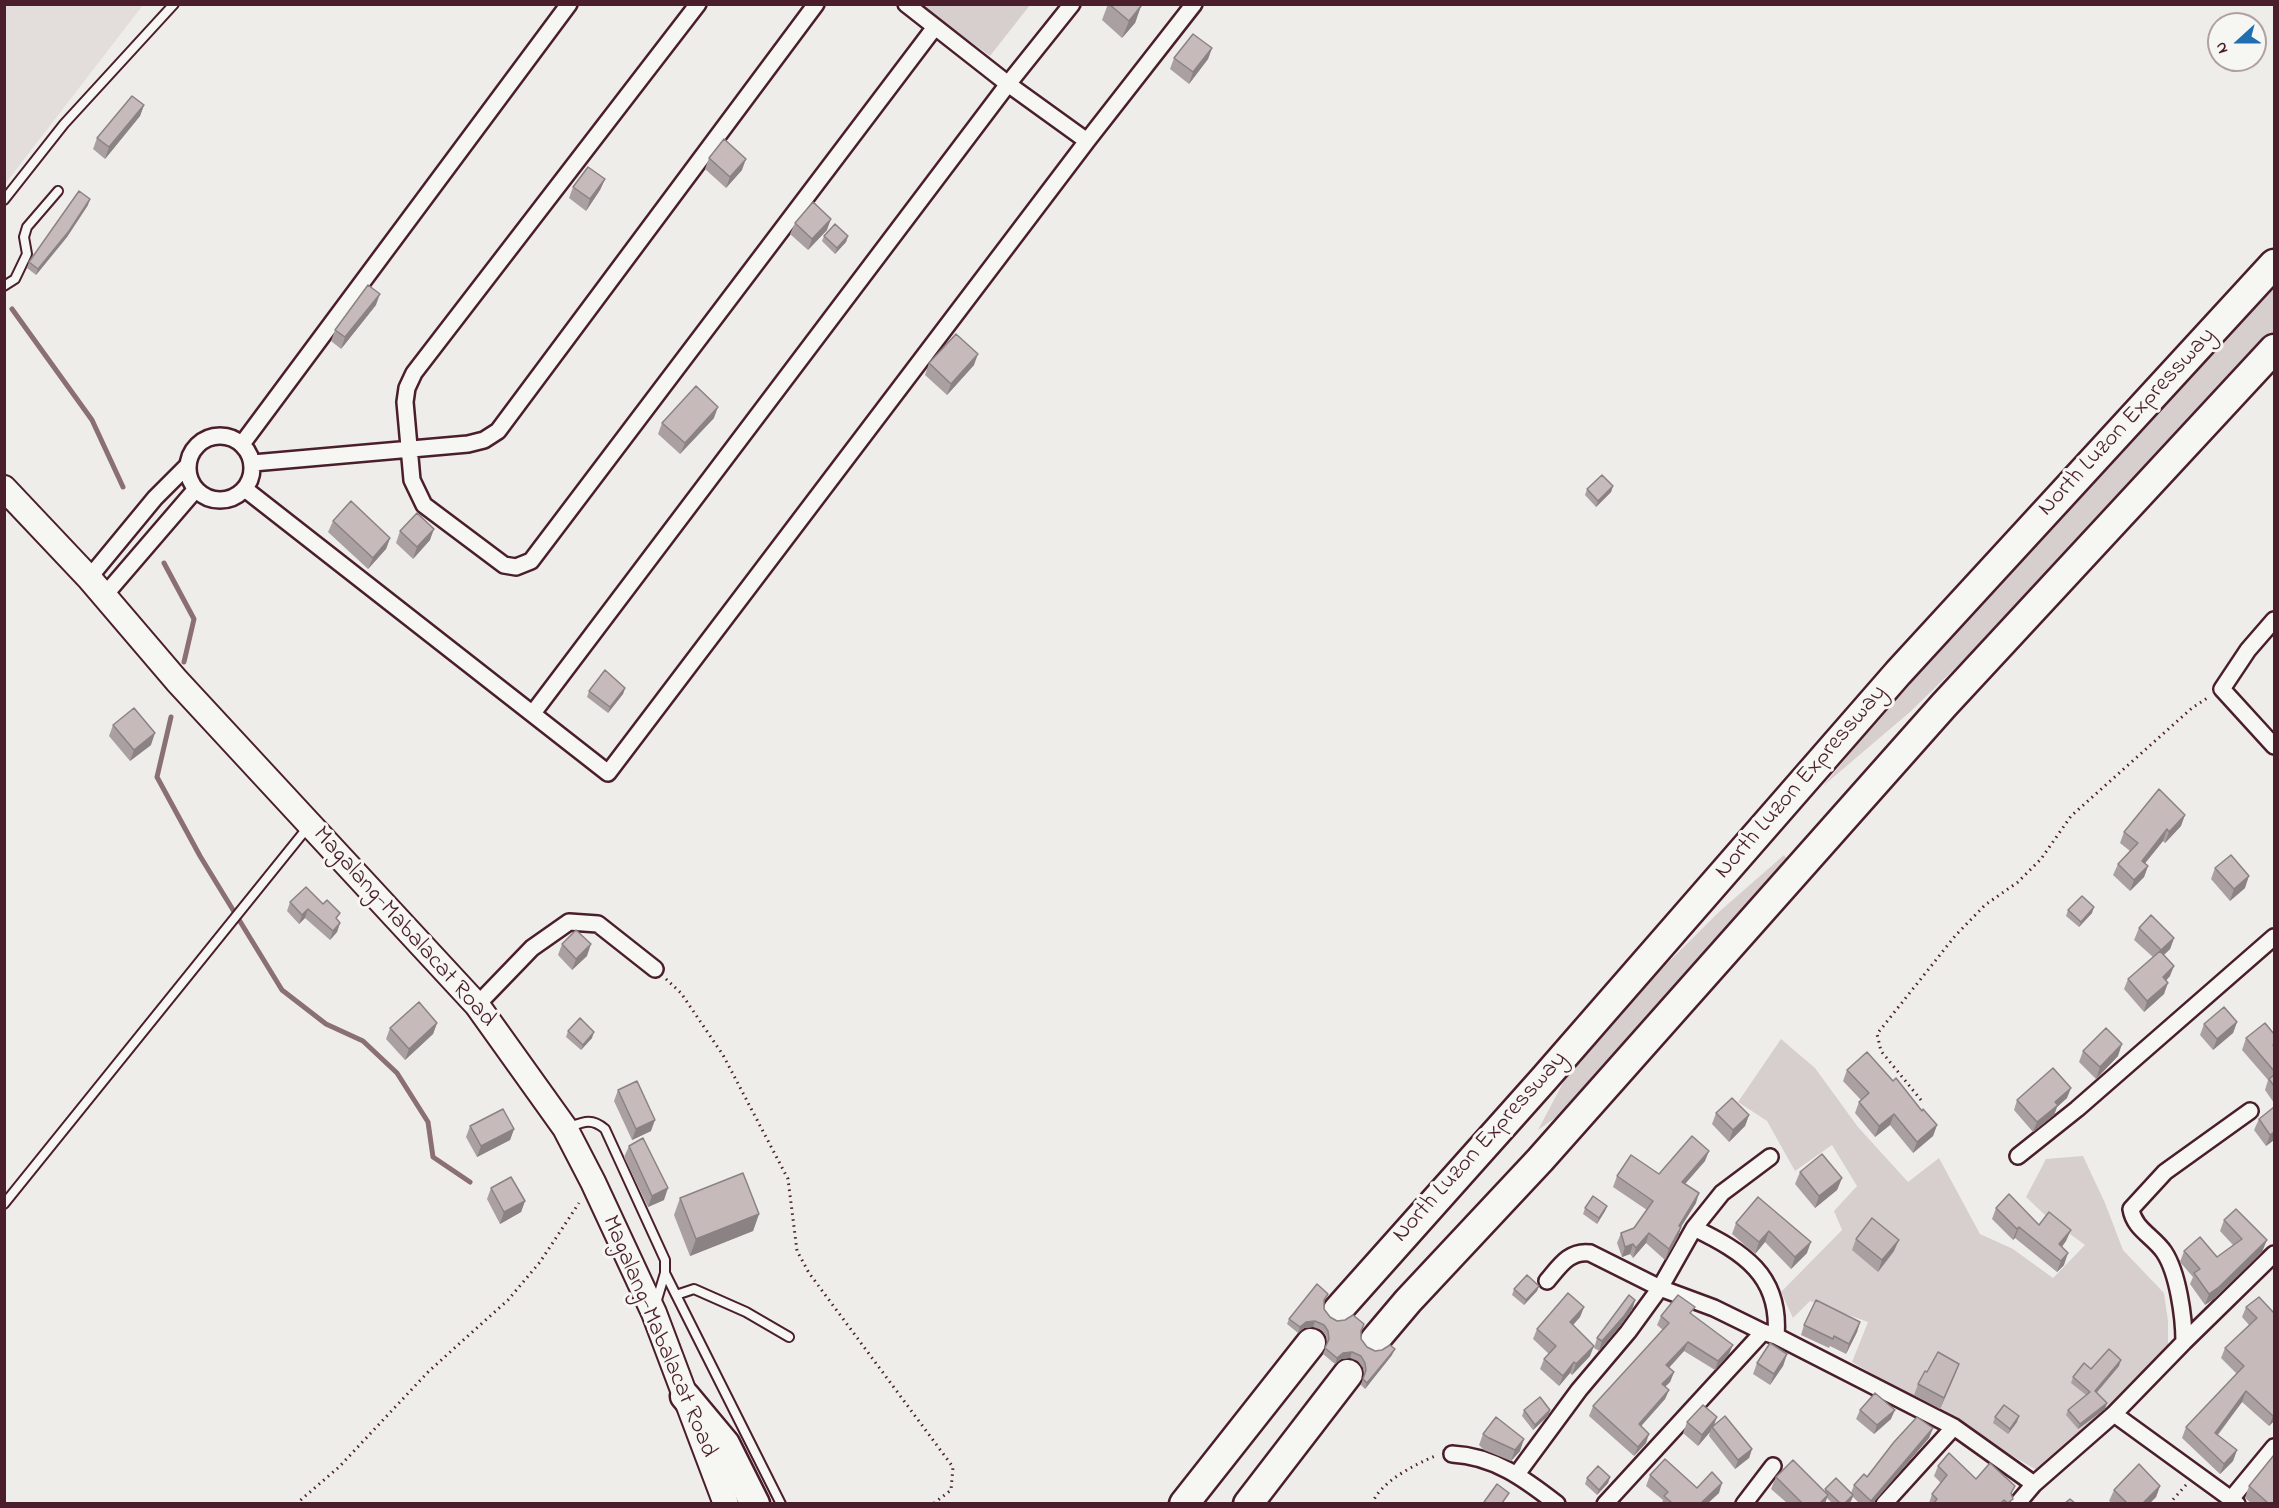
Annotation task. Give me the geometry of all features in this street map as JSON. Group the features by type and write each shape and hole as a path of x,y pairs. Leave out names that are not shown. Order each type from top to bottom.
{"highway":[{"name":"North Luzon Expressway","path":"1338,1310 1544,1079 1898,673 2274,264"},
{"name":"North Luzon Expressway","path":"1375,1340 1416,1292 1540,1160 1944,705 2274,349"},
{"path":"1184,1503 1311,1343"},
{"path":"1248,1503 1348,1374"},
{"path":"685,1396 725,1444 755,1503"}],"main road":[{"name":"Magalang-Mabalacat Road","path":"4,488 103,578 177,681 477,1005 565,1128 593,1182 654,1314 726,1503"}],"street":[{"path":"242,444 569,4"},
{"path":"698,4 414,373 407,388 405,402 412,480 424,505 504,566 516,567 531,561 935,27"},
{"path":"252,463 468,444 484,440 498,431 816,4"},
{"path":"906,4 1008,84 1087,141"},
{"path":"532,713 1008,84 1072,4"},
{"path":"245,489 608,772 1087,141 1194,4"},
{"path":"224,435 234,438 249,453 252,463 252,472 245,489 237,496 226,500 215,500 204,496 196,489 188,474 190,455 204,439 213,436 224,435"},
{"path":"103,578 155,498 188,465"},
{"path":"103,578 196,489"},
{"path":"2274,620 2248,650 2222,689 2274,746"},
{"path":"477,1005 532,948 569,922 598,924 655,969"},
{"path":"2018,1156 2077,1110 2274,937"},
{"path":"2184,1342 2184,1316 2173,1269 2164,1251 2133,1219 2131,1209 2164,1172 2250,1111"},
{"path":"1517,1474 1660,1288 1694,1228 1722,1193 1770,1157"},
{"path":"1605,1503 1769,1334 1776,1305 1767,1281 1749,1260 1694,1228"},
{"path":"1547,1281 1570,1256 1580,1251 1590,1253 1660,1288 1714,1308 1769,1334 1954,1427 2034,1484"},
{"path":"2017,1503 2034,1484 2114,1414 2274,1254"},
{"path":"2114,1414 2234,1501 2274,1447"},
{"path":"1884,1503 1954,1427"},
{"path":"1452,1454 1483,1459 1517,1474 1557,1503"},
{"path":"1744,1503 1773,1466"}],"lane":[{"path":"4,200 64,124 174,4"},
{"path":"4,286 15,279 27,254 24,237 27,227 58,191"},
{"path":"4,1204 310,825"},
{"path":"565,1128 584,1121 596,1122 605,1129 665,1260 665,1273 654,1314"},
{"path":"665,1273 781,1503"},
{"path":"676,1295 694,1289 746,1312 789,1337"}],"path":[{"path":"1921,1100 1881,1051 1877,1034 1955,936 1985,905 2018,882 2041,859 2071,816 2192,708 2222,689"},
{"path":"655,969 681,993 697,1015 723,1055 762,1126 788,1179 797,1251 809,1273 952,1467 951,1490 933,1503"},
{"path":"296,1503 339,1467 429,1371 508,1300 540,1262 593,1182"},
{"path":"1372,1503 1376,1492 1393,1479 1421,1462 1438,1455 1452,1454"},
{"path":"2169,1503 2195,1474"}],"shaded area":[{"path":"921,4 1030,5 990,56"},
{"path":"4,5 143,5 5,184"},
{"path":"2274,285 2274,336 1983,641 1910,712 1823,786 1924,663"},
{"path":"1784,855 1791,865 1569,1108 1538,1130 1573,1064 1619,1011 1720,911"},
{"path":"1781,1039 1815,1068 1858,1127 1908,1182 1939,1158 1980,1234 2013,1249 2053,1278 2085,1245 2047,1217 2026,1197 2046,1159 2083,1156 2105,1203 2123,1250 2164,1293 2168,1321 2168,1359 2040,1472 1852,1362 1868,1322 1810,1301 1793,1318 1781,1292 1842,1230 1834,1211 1857,1186 1832,1145 1795,1171 1767,1121 1738,1102"}],"building":[{"path":"1109,4 1139,4 1141,6 1129,21"},
{"path":"1193,34 1212,48 1193,72 1174,58"},
{"path":"132,96 144,105 109,147 97,138"},
{"path":"724,139 746,159 730,177 709,158"},
{"path":"588,167 605,179 590,199 573,187"},
{"path":"79,191 90,199 69,231 38,269 29,262"},
{"path":"813,202 831,219 812,239 795,223"},
{"path":"835,224 848,236 837,248 824,236"},
{"path":"368,285 380,294 345,337 335,330"},
{"path":"956,334 978,354 951,384 929,363"},
{"path":"696,386 718,407 685,443 662,423"},
{"path":"1602,475 1613,486 1598,501 1587,489"},
{"path":"351,501 390,538 373,558 333,521"},
{"path":"417,513 434,529 417,547 400,531"},
{"path":"605,670 625,688 610,707 589,691"},
{"path":"134,708 155,733 134,750 113,725"},
{"path":"2159,789 2185,815 2169,832 2167,829 2142,861 2148,866 2134,880 2118,864 2138,843 2124,832"},
{"path":"2231,855 2249,876 2234,889 2215,868"},
{"path":"306,887 323,904 327,900 340,913 336,918 340,923 333,931 308,909 302,915 290,902"},
{"path":"2082,896 2094,907 2081,922 2068,910"},
{"path":"2151,915 2174,938 2161,950 2139,928"},
{"path":"576,930 591,944 576,959 562,944"},
{"path":"2160,951 2174,966 2163,977 2168,983 2147,1001 2128,979"},
{"path":"419,1002 437,1023 409,1049 390,1028"},
{"path":"2224,1007 2237,1022 2217,1039 2204,1024"},
{"path":"580,1018 594,1032 583,1045 568,1031"},
{"path":"2265,1023 2274,1034 2274,1071 2246,1038"},
{"path":"2106,1028 2122,1044 2100,1067 2083,1051"},
{"path":"1867,1052 1893,1081 1896,1078 1922,1111 1923,1109 1937,1125 1917,1142 1894,1114 1879,1126 1859,1102 1869,1093 1847,1070"},
{"path":"2053,1068 2071,1088 2055,1102 2058,1105 2037,1122 2017,1100"},
{"path":"2274,1075 2274,1086 2269,1079"},
{"path":"637,1081 655,1120 636,1129 618,1090"},
{"path":"1732,1098 1749,1115 1733,1130 1716,1113"},
{"path":"2274,1107 2274,1132 2270,1135 2259,1119"},
{"path":"503,1109 514,1129 481,1146 470,1126"},
{"path":"1692,1136 1709,1151 1682,1182 1699,1193 1679,1226 1681,1227 1669,1249 1649,1233 1636,1248 1633,1244 1625,1247 1621,1233 1634,1228 1653,1201 1617,1176 1631,1155 1659,1174"},
{"path":"643,1138 668,1188 652,1196 629,1146"},
{"path":"1822,1154 1842,1178 1819,1196 1800,1172"},
{"path":"743,1173 759,1214 696,1239 680,1198"},
{"path":"511,1177 525,1201 504,1212 491,1188"},
{"path":"2009,1194 2039,1225 2049,1212 2071,1230 2059,1244 2068,1253 2061,1261 2019,1227 2017,1229 1996,1208"},
{"path":"1593,1196 1607,1206 1599,1218 1585,1208"},
{"path":"1758,1197 1811,1242 1795,1257 1769,1231 1759,1242 1736,1223"},
{"path":"2236,1209 2267,1240 2209,1294 2194,1273 2200,1269 2184,1251 2200,1237 2217,1257 2242,1239 2224,1220"},
{"path":"1872,1218 1899,1240 1882,1260 1856,1239"},
{"path":"1527,1275 1539,1286 1526,1300 1514,1289"},
{"path":"1317,1284 1328,1294 1324,1300 1324,1309 1330,1317 1337,1321 1345,1320 1353,1315 1364,1324 1361,1339 1367,1347 1375,1351 1390,1345 1395,1349 1367,1383 1363,1379 1366,1370 1361,1356 1352,1352 1343,1353 1337,1358 1325,1348 1329,1339 1324,1325 1315,1321 1306,1322 1300,1327 1289,1319"},
{"path":"1568,1293 1584,1307 1570,1322 1594,1346 1576,1364 1574,1362 1563,1376 1544,1359 1556,1346 1537,1329"},
{"path":"1629,1295 1635,1300 1624,1316 1602,1341 1597,1338"},
{"path":"1678,1295 1695,1307 1690,1313 1733,1345 1718,1361 1688,1342 1666,1365 1674,1372 1662,1384 1669,1390 1639,1424 1649,1434 1638,1447 1593,1406 1669,1323 1661,1316"},
{"path":"2259,1297 2274,1313 2274,1414 2273,1416 2246,1391 2215,1433 2237,1450 2224,1464 2186,1427 2244,1366 2225,1348 2257,1318 2246,1307"},
{"path":"1816,1300 1860,1322 1849,1344 1804,1325"},
{"path":"1770,1343 1787,1354 1774,1374 1757,1363"},
{"path":"2109,1349 2121,1360 2095,1391 2107,1403 2080,1424 2068,1410 2090,1392 2073,1377 2084,1363 2091,1369"},
{"path":"1938,1352 1959,1364 1944,1398 1918,1384"},
{"path":"1875,1393 1895,1410 1877,1425 1860,1410"},
{"path":"1540,1397 1550,1410 1535,1425 1524,1410"},
{"path":"1703,1405 1717,1417 1702,1435 1687,1422"},
{"path":"2004,1405 2019,1416 2010,1429 1995,1417"},
{"path":"1725,1416 1752,1449 1738,1460 1712,1427"},
{"path":"1496,1417 1524,1439 1515,1450 1483,1434"},
{"path":"1917,1417 1933,1428 1871,1501 1854,1485 1864,1474 1867,1477"},
{"path":"1949,1453 1976,1479 1990,1463 2015,1486 2011,1493 2013,1499 2008,1503 2004,1500 2001,1503 1934,1503 1937,1499 1932,1494 1947,1475 1938,1466"},
{"path":"2274,1455 2274,1503 2268,1503 2249,1486"},
{"path":"1665,1459 1697,1488 1712,1472 1722,1483 1701,1503 1672,1503 1664,1496 1668,1492 1650,1475"},
{"path":"1793,1460 1828,1495 1820,1503 1802,1503 1776,1477"},
{"path":"2139,1464 2160,1486 2143,1503 2127,1503 2114,1490"},
{"path":"1598,1466 1610,1477 1599,1490 1587,1478"},
{"path":"1836,1478 1853,1495 1845,1503 1840,1503 1825,1489"},
{"path":"1497,1484 1509,1493 1502,1503 1484,1502"}],"waterway":[{"path":"12,309 92,420 123,487"},
{"path":"164,563 194,619 184,662"},
{"path":"171,717 157,777 200,856 282,990 326,1024 363,1041 397,1073 428,1122 433,1157 470,1182"}]}
